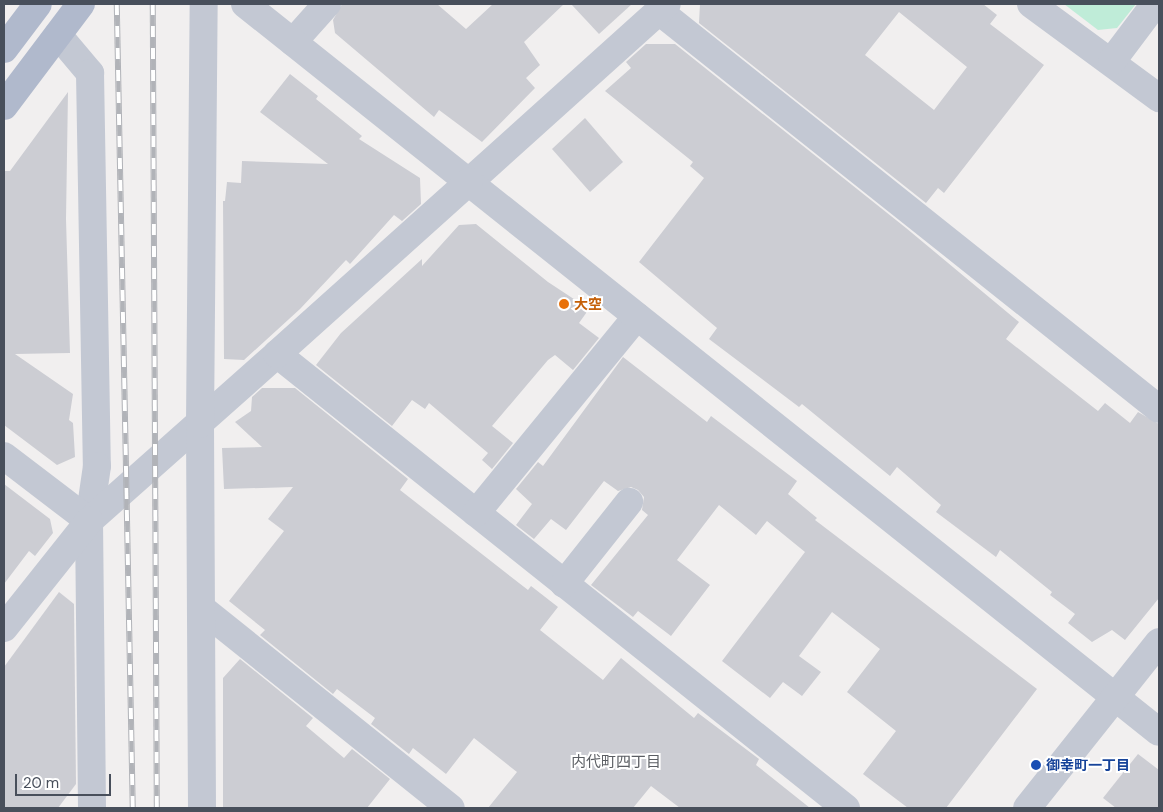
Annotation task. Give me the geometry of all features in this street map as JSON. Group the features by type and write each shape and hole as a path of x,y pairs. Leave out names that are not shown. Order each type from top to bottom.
{"main road":[{"path":"4,49 38,4"},
{"path":"4,106 81,4"}],"street":[{"path":"202,808 200,424 204,4"},
{"path":"245,4 1159,732"},
{"path":"293,42 327,4"},
{"path":"1031,4 1098,55 1112,60 1159,98"},
{"path":"1112,60 1155,4"},
{"path":"4,628 89,521 200,424 663,7 1159,409"},
{"path":"58,35 90,73 97,466 89,521 92,808"},
{"path":"476,513 636,316"},
{"path":"277,354 846,808"},
{"path":"4,456 89,521"},
{"path":"564,584 629,502"},
{"path":"201,608 452,808"},
{"path":"1026,808 1159,642"}],"green space":[{"path":"1064,4 1136,4 1117,28 1098,30"}],"building":[{"path":"342,4 437,4 466,29 493,4 564,4 524,42 540,65 526,78 535,88 482,142 439,110 434,117 335,33 333,20"},
{"path":"571,4 632,4 599,34"},
{"path":"700,4 983,4 997,15 990,24 1044,65 944,193 938,188 926,203 699,23","holes":["899,12 967,67 934,110 865,55"]},
{"path":"646,44 675,44 906,228 1019,322 1006,339 1098,411 1105,403 1130,423 1138,412 1159,424 1159,598 1125,640 1112,630 1092,642 1068,623 1075,614 1050,595 1052,592 1000,550 996,557 936,512 941,505 897,467 890,476 802,404 799,407 709,339 717,328 639,262 704,178 690,166 693,162 605,91 631,68 626,62"},
{"path":"290,74 318,96 316,99 362,136 359,139 420,178 421,204 402,221 394,215 350,264 346,260 300,309 244,360 224,359 223,201 225,201 227,182 241,183 242,161 328,164 260,112"},
{"path":"68,92 66,219 70,353 15,354 73,394 69,420 73,423 75,457 57,465 4,425 4,171 10,171"},
{"path":"585,118 623,162 590,192 552,149"},
{"path":"476,224 548,282 589,309 579,323 599,338 573,370 555,355 548,360 492,426 513,443 492,469 482,460 488,453 429,403 425,409 412,400 392,426 316,365 341,333 422,259 422,266 459,225"},
{"path":"623,357 707,422 711,416 797,481 788,494 817,518 815,520 1037,689 946,808 908,808 863,774 896,731 847,692 880,649 832,612 799,656 821,672 802,696 783,682 770,698 722,661 805,552 767,521 756,535 719,505 677,560 710,585 671,636 638,611 633,617 591,585 648,515 642,510 644,497 638,490 631,487 618,491 604,481 566,530 551,519 534,539 516,525 532,504 516,489 538,462 543,466"},
{"path":"262,388 295,388 408,479 400,490 528,590 531,586 558,607 540,630 603,680 621,658 694,718 698,713 759,759 756,765 810,808 680,808 651,786 633,808 488,808 517,772 474,738 446,774 413,748 409,754 371,724 375,718 337,689 333,694 260,635 265,630 229,601 284,531 268,519 293,487 224,489 222,448 262,447 235,422 251,411 252,397"},
{"path":"4,484 50,519 53,533 35,556 29,551 4,584"},
{"path":"59,592 74,604 76,784 58,808 4,808 4,667"},
{"path":"240,659 313,718 306,726 344,758 352,749 390,779 367,808 223,808 223,678"},
{"path":"1138,754 1159,770 1159,808 1116,808 1103,798"}],"railway":[{"path":"117,4 133,808"},
{"path":"153,4 157,808"}],"place":[{"name":"大空","path":"564,304"},
{"name":"御幸町一丁目","path":"1036,765"}],"district":[{"name":"内代町四丁目","path":"616,763"}]}
